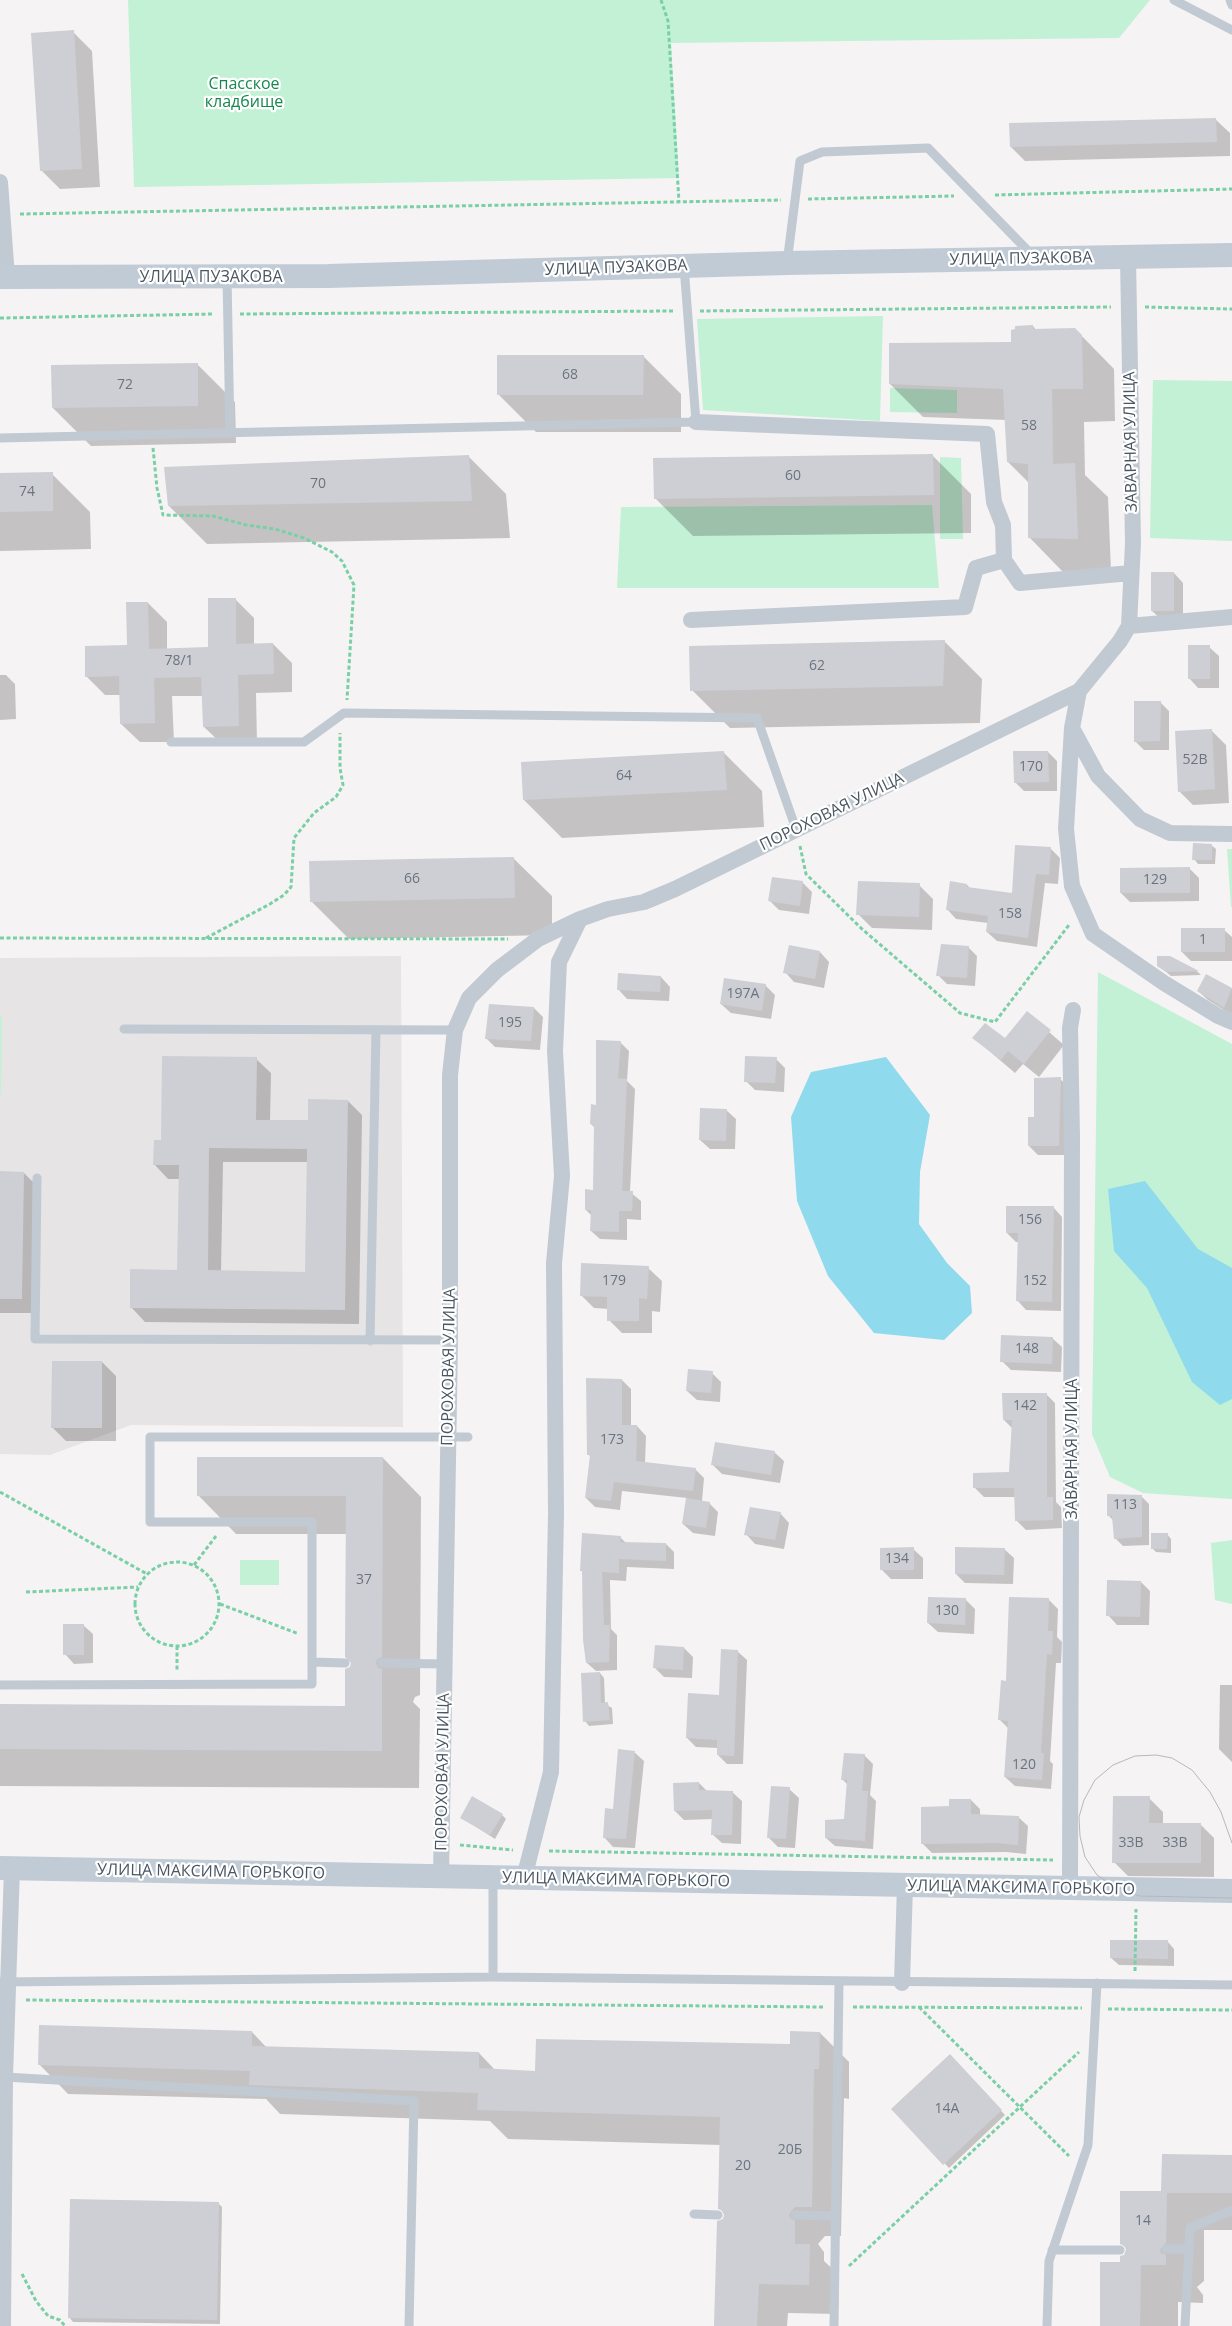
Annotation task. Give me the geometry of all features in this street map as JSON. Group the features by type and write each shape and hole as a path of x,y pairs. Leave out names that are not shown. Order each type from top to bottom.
{"street":[{"path":"0,182 4,277"},
{"name":"УЛИЦА ПУЗАКОВА","path":"4,277 328,276 787,263 1232,255"},
{"name":"ЗАВАРНАЯ УЛИЦА","path":"1128,257 1133,543 1129,626"},
{"path":"696,422 987,434 994,502 1003,525 1004,560 1020,583 1131,573"},
{"path":"690,620 965,607 976,568 1004,560"},
{"path":"1232,617 1129,626 1120,641 1078,691 1072,728 1066,829 1072,886 1093,934 1164,983 1218,1016 1232,1022"},
{"name":"ПОРОХОВАЯ УЛИЦА","path":"441,1877 450,1340 450,1075 455,1030 469,998 498,970 538,939 580,919 608,909 644,902 675,889 1078,691"},
{"path":"1072,728 1098,776 1140,819 1170,833 1232,834"},
{"path":"524,1878 551,1772 556,1513 554,1263 562,1176 555,1050 559,962 580,919"},
{"name":"ЗАВАРНАЯ УЛИЦА","path":"1070,1888 1072,1137 1070,1028 1073,1010"},
{"path":"3,2326 2,2105 8,2000 4,1982 6,1868"},
{"name":"УЛИЦА МАКСИМА ГОРЬКОГО","path":"6,1868 1232,1891"},
{"path":"902,1983 905,1885"}],"lane":[{"path":"1174,0 1232,30"},
{"path":"1230,0 1232,5"},
{"path":"787,263 800,161 822,152 928,148 1036,258"},
{"path":"0,438 696,422 684,266"},
{"path":"227,277 230,434"},
{"path":"172,742 304,742 344,714 757,718 796,829"},
{"path":"124,1029 455,1030"},
{"path":"370,1341 376,1030"},
{"path":"37,1178 35,1339 450,1340"},
{"path":"0,1684 312,1684 312,1522 150,1522 150,1437 468,1438"},
{"path":"312,1662 345,1663"},
{"path":"382,1663 444,1664"},
{"path":"493,1878 493,1978"},
{"path":"4,1982 493,1978 1232,1985"},
{"path":"834,2326 839,1982"},
{"path":"1047,2326 1049,2261 1088,2145 1097,1983"},
{"path":"5,2077 414,2102 409,2326"},
{"path":"1185,2326 1190,2228 1232,2210"},
{"path":"694,2214 718,2215"},
{"path":"795,2215 835,2216"},
{"path":"1166,2249 1189,2249"},
{"path":"1052,2250 1120,2250"}],"path":[{"path":"662,0 668,21 679,202"},
{"path":"2,214 1232,190"},
{"path":"0,318 228,314 1128,307 1232,309"},
{"path":"150,434 157,488 163,515 212,516 246,525 275,529 304,538 332,552 342,561 349,572 354,592 348,692 340,732 340,768 343,785 336,798 314,813 294,838 292,887 270,904 206,938"},
{"path":"796,829 806,874 862,929 960,1013 995,1022 1082,908"},
{"path":"0,938 538,939"},
{"path":"0,1492 148,1574"},
{"path":"194,1565 227,1522"},
{"path":"178,1562 194,1565 208,1574 217,1588 220,1604 217,1620 207,1634 194,1643 177,1646 161,1643 147,1634 138,1620 135,1604 138,1587 148,1574 161,1564 178,1562"},
{"path":"26,1592 138,1587"},
{"path":"220,1604 312,1639"},
{"path":"177,1646 177,1684"},
{"path":"442,1844 531,1851 1071,1860"},
{"path":"1135,1984 1136,1890"},
{"path":"8,2000 1232,2010"},
{"path":"919,2007 1080,2167"},
{"path":"834,2280 1093,2038"},
{"path":"3,2264 22,2274 36,2301 48,2316 60,2320 65,2326"}],"shaded area":[{"path":"401,956 403,1427 131,1425 50,1455 0,1454 0,958"}],"green space":[{"name":"Спасское кладбище","path":"128,0 1150,0 1119,38 671,43 679,178 134,187"},
{"path":"883,316 880,421 703,410 697,319"},
{"path":"1153,380 1232,381 1232,541 1150,538"},
{"path":"890,388 957,390 957,413 890,412"},
{"path":"940,457 961,458 963,539 940,539"},
{"path":"932,505 939,588 617,588 621,507"},
{"path":"1227,849 1232,849 1232,907 1231,907"},
{"path":"1098,972 1232,1044 1232,1499 1143,1493 1110,1477 1092,1434"},
{"path":"0,1016 2,1016 1,1095 0,1095"},
{"path":"1232,1540 1232,1604 1215,1600 1211,1543"},
{"path":"240,1560 279,1560 279,1585 240,1585"}],"water":[{"path":"886,1057 930,1115 920,1172 919,1224 947,1263 970,1286 972,1313 944,1340 874,1333 828,1276 797,1201 791,1117 811,1072"},
{"path":"1145,1181 1198,1249 1232,1268 1232,1399 1220,1405 1192,1382 1147,1288 1114,1251 1108,1189"}],"building":[{"path":"74,30 82,169 40,171 31,33"},
{"path":"1216,118 1217,142 1010,147 1009,123"},
{"path":"1033,325 1033,329 1075,328 1082,335 1083,389 1052,389 1053,464 1075,463 1078,539 1028,538 1028,464 1007,462 1003,389 889,384 889,343 1011,342 1011,330 1015,329 1015,326"},
{"path":"497,355 644,355 643,395 497,395"},
{"path":"198,363 198,406 52,408 51,365"},
{"path":"933,454 934,495 654,499 653,458"},
{"path":"469,455 472,501 168,506 164,467"},
{"path":"53,472 53,511 0,512 0,473"},
{"path":"1151,572 1174,572 1174,611 1151,611"},
{"path":"208,598 236,598 236,644 273,643 274,674 238,675 239,726 203,727 201,677 154,678 155,723 120,724 119,676 85,677 85,646 127,645 126,602 148,602 149,649 208,647"},
{"path":"945,640 943,686 690,691 689,646"},
{"path":"1188,645 1210,645 1210,679 1188,679"},
{"path":"1134,701 1161,701 1160,741 1134,742"},
{"path":"1212,729 1215,789 1178,792 1175,731"},
{"path":"724,751 727,790 523,800 521,762"},
{"path":"1013,751 1048,751 1049,782 1014,783"},
{"path":"1193,843 1212,844 1212,860 1192,860"},
{"path":"1015,845 1051,847 1049,875 1036,874 1028,938 986,932 988,916 946,910 950,881 967,884 967,887 1012,893"},
{"path":"514,857 515,898 310,902 309,861"},
{"path":"1190,867 1190,893 1120,893 1120,868"},
{"path":"772,877 803,881 800,906 768,901"},
{"path":"858,881 920,883 919,917 856,915"},
{"path":"1181,928 1225,928 1225,952 1181,952"},
{"path":"941,944 969,946 967,978 936,976"},
{"path":"789,945 820,951 815,979 783,973"},
{"path":"1157,956 1170,956 1199,971 1166,972 1157,966"},
{"path":"618,973 661,976 660,992 617,990"},
{"path":"1206,974 1232,988 1224,1008 1197,991"},
{"path":"724,978 766,984 762,1011 720,1004"},
{"path":"489,1004 534,1007 531,1041 485,1039"},
{"path":"1027,1011 1051,1030 1024,1064 1008,1051 1001,1060 972,1038 985,1023 1005,1038"},
{"path":"596,1040 621,1041 618,1078 627,1079 622,1191 633,1191 632,1211 619,1211 619,1232 590,1231 591,1210 585,1210 585,1189 593,1190 594,1125 590,1124 591,1104 596,1105"},
{"path":"162,1056 257,1057 256,1120 308,1120 308,1099 348,1100 345,1310 130,1308 130,1269 177,1270 179,1165 153,1165 154,1140 161,1140","holes":["209,1148 307,1149 305,1272 208,1270"]},
{"path":"745,1056 777,1057 775,1083 744,1082"},
{"path":"1061,1077 1059,1146 1028,1146 1028,1117 1034,1117 1034,1078"},
{"path":"700,1108 727,1109 726,1141 699,1140"},
{"path":"0,1171 24,1172 22,1299 0,1299"},
{"path":"1006,1206 1054,1206 1052,1302 1016,1301 1018,1233 1006,1233"},
{"path":"581,1263 649,1266 647,1299 639,1298 639,1321 607,1321 607,1297 580,1296"},
{"path":"1001,1335 1053,1337 1052,1364 1000,1362"},
{"path":"52,1361 102,1361 102,1428 51,1428"},
{"path":"688,1369 713,1371 711,1393 686,1391"},
{"path":"586,1378 622,1379 622,1425 637,1425 636,1461 696,1468 693,1491 614,1482 611,1501 585,1498 590,1455 587,1455"},
{"path":"1002,1393 1047,1393 1047,1497 1053,1497 1053,1520 1015,1521 1014,1488 973,1488 973,1473 1009,1472 1012,1420 1003,1420"},
{"path":"715,1442 775,1451 771,1475 711,1465"},
{"path":"197,1457 383,1457 382,1657 377,1659 376,1663 378,1668 382,1669 382,1751 0,1749 0,1704 345,1706 345,1669 350,1667 351,1663 345,1657 346,1496 197,1496"},
{"path":"1107,1494 1142,1495 1142,1537 1114,1539 1112,1516 1107,1516"},
{"path":"686,1498 710,1502 706,1528 682,1524"},
{"path":"750,1507 781,1512 775,1540 744,1535"},
{"path":"582,1533 621,1536 620,1542 666,1543 666,1561 619,1559 619,1573 602,1572 604,1625 610,1625 609,1662 586,1663 583,1640 582,1571 580,1571"},
{"path":"1151,1533 1168,1533 1167,1549 1151,1549"},
{"path":"914,1547 914,1570 880,1570 880,1548"},
{"path":"955,1547 1005,1548 1004,1575 955,1574"},
{"path":"1107,1580 1141,1581 1140,1617 1106,1616"},
{"path":"928,1597 966,1598 965,1625 927,1623"},
{"path":"1009,1597 1049,1598 1048,1631 1053,1631 1052,1655 1047,1654 1041,1753 1044,1753 1042,1780 1004,1777 1008,1721 998,1720 1001,1680 1006,1681"},
{"path":"63,1624 84,1624 84,1655 63,1655"},
{"path":"655,1645 684,1647 683,1670 653,1668"},
{"path":"721,1649 738,1650 734,1756 717,1755 717,1740 686,1738 688,1693 719,1695"},
{"path":"600,1672 601,1703 608,1702 610,1720 583,1722 581,1673"},
{"path":"618,1749 635,1751 626,1839 603,1838 605,1808 613,1809"},
{"path":"844,1753 865,1754 862,1791 868,1791 865,1841 825,1838 825,1820 844,1819 847,1780 841,1780"},
{"path":"699,1782 699,1790 733,1791 732,1835 711,1835 712,1810 674,1811 673,1783"},
{"path":"771,1786 790,1787 786,1839 767,1838"},
{"path":"472,1796 503,1814 490,1835 460,1818"},
{"path":"1113,1796 1150,1796 1149,1823 1201,1823 1201,1863 1112,1863"},
{"path":"949,1799 971,1799 971,1814 1019,1816 1018,1845 996,1843 921,1844 921,1807 949,1806"},
{"path":"1110,1940 1168,1940 1168,1959 1110,1958"},
{"path":"39,2025 252,2031 252,2046 479,2052 479,2068 535,2071 536,2039 790,2044 790,2031 820,2032 819,2069 814,2069 812,2207 795,2207 789,2214 790,2218 795,2221 795,2244 810,2244 809,2285 759,2284 757,2326 714,2326 717,2221 723,2219 724,2215 722,2210 718,2209 720,2117 477,2110 478,2093 249,2085 250,2071 38,2065"},
{"path":"950,2054 1002,2110 943,2165 891,2109"},
{"path":"1162,2154 1232,2155 1232,2193 1167,2193 1166,2243 1160,2249 1161,2253 1166,2255 1166,2265 1141,2265 1140,2326 1100,2326 1100,2262 1120,2262 1120,2256 1124,2255 1126,2250 1125,2246 1120,2244 1120,2191 1161,2191"},
{"path":"70,2199 219,2202 217,2320 68,2318"}],"tram line":[{"path":"1232,1843 1221,1812 1210,1792 1192,1770 1172,1758 1156,1755 1135,1756 1113,1765 1095,1780 1084,1800 1079,1817 1080,1836 1085,1857 1097,1875 1114,1886 1139,1896 1232,1898"}]}
